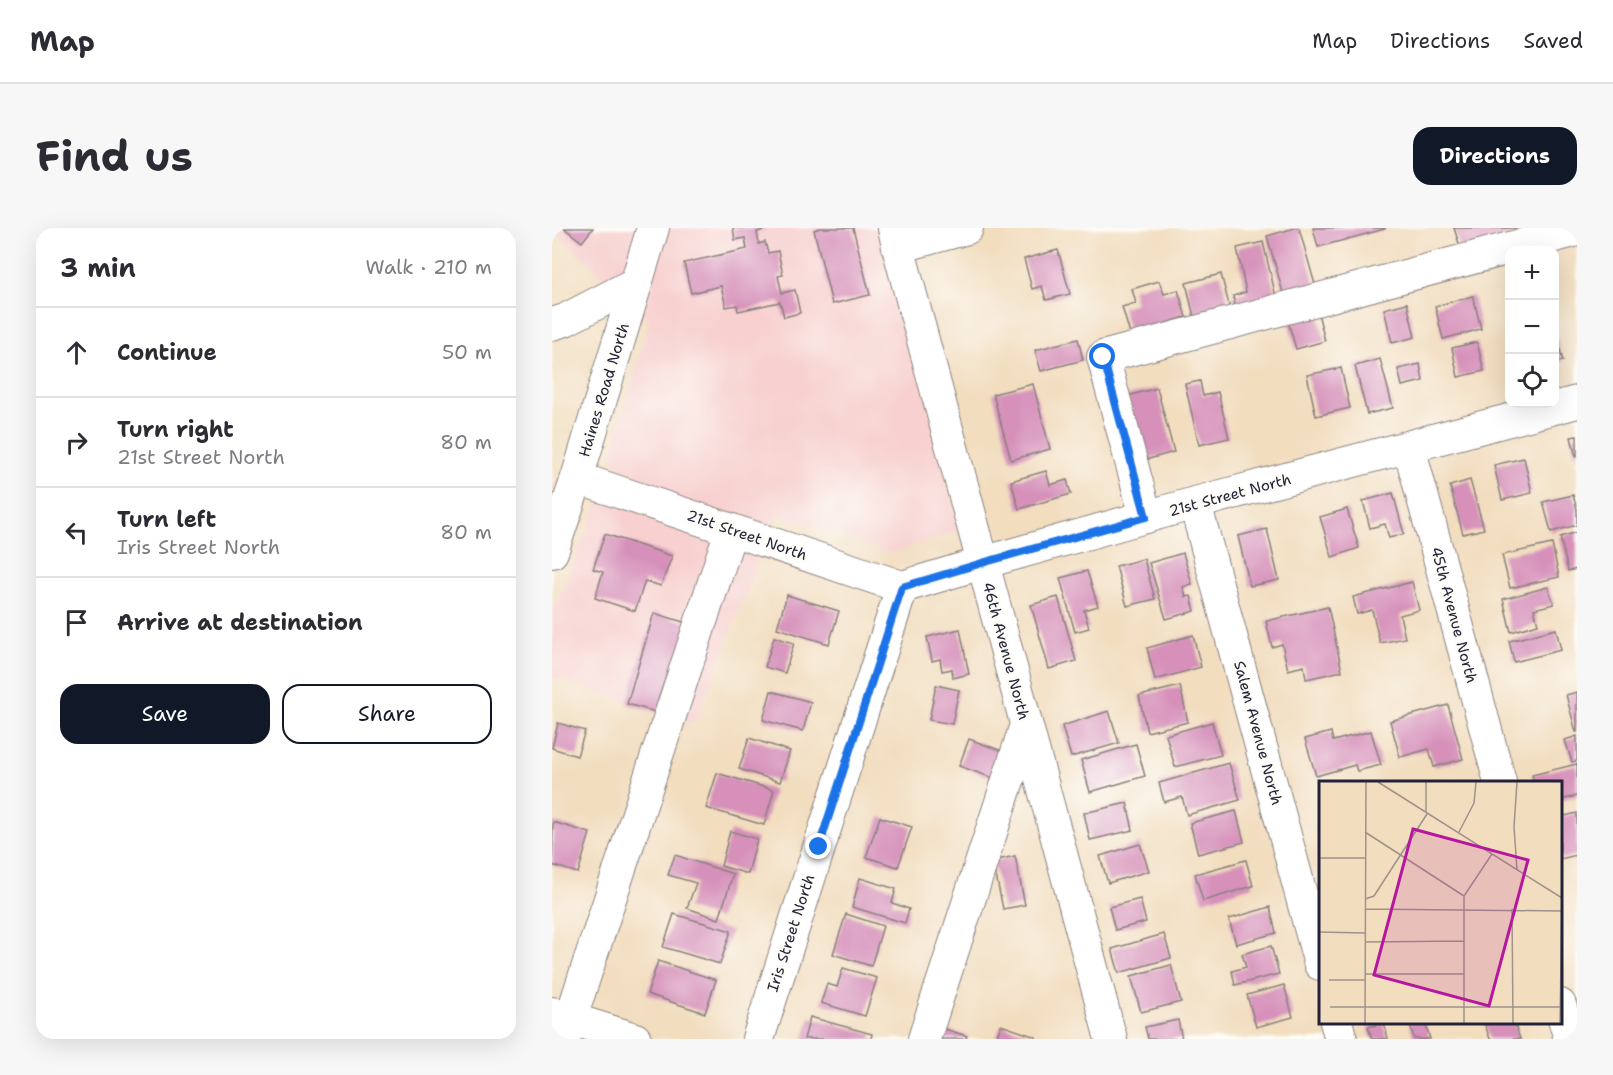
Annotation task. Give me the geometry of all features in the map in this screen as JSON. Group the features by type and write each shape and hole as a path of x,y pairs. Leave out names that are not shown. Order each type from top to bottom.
{"street":[{"name":"Haines Road North","path":"552,552 577,478 653,228"},
{"path":"896,238 967,228"},
{"path":"1146,517 1103,357 1577,230"},
{"name":"46th Avenue North","path":"896,238 1111,1039"},
{"path":"552,324 565,320 636,282"},
{"name":"21st Street North","path":"577,478 902,587 1196,503 1577,402"},
{"name":"45th Avenue North","path":"1409,447 1499,781"},
{"name":"Salem Avenue North","path":"1196,503 1319,960"},
{"path":"635,1039 562,1023 731,530"},
{"name":"Iris Street North","path":"758,1039 902,587"},
{"path":"924,1039 1026,725"},
{"path":"1562,1012 1570,1039"},
{"path":"1336,1024 1341,1039"}],"shaded area":[{"path":"552,228 640,228 626,275 610,283"},
{"path":"666,228 881,228 960,530 891,553 776,514 770,530 610,476 616,460 611,458 649,320 641,311 647,290 654,286 650,281"},
{"path":"600,498 761,553 695,724 552,677 552,615"}],"building":[{"path":"564,228 593,228 582,242"},
{"path":"733,228 769,228 757,232 759,244 765,242 768,253 778,251 783,275 778,276 782,293 795,290 800,313 784,317 780,302 738,311 737,305 726,307 721,286 691,293 684,263 747,249 745,238 735,240"},
{"path":"853,228 870,295 832,304 814,230"},
{"path":"1299,228 1316,288 1284,296 1267,236"},
{"path":"1313,228 1385,228 1385,229 1318,247"},
{"path":"1454,228 1527,228 1461,250"},
{"path":"1263,242 1277,301 1236,310 1233,296 1246,292 1237,248"},
{"path":"1058,250 1070,294 1046,300 1042,286 1032,289 1024,259"},
{"path":"1221,274 1230,309 1194,317 1186,283"},
{"path":"1159,281 1164,294 1178,290 1186,317 1130,334 1122,307 1136,303 1132,289"},
{"path":"1473,296 1481,329 1443,339 1435,306"},
{"path":"1407,303 1415,337 1392,343 1384,309"},
{"path":"1317,309 1325,341 1296,349 1287,318"},
{"path":"1078,339 1083,360 1041,371 1035,350"},
{"path":"1477,342 1484,371 1458,377 1452,348"},
{"path":"1559,346 1563,361 1559,362"},
{"path":"1380,359 1393,408 1367,414 1355,366"},
{"path":"1420,364 1423,381 1402,386 1398,369"},
{"path":"1341,368 1350,408 1316,416 1307,375"},
{"path":"1200,381 1203,396 1218,392 1229,438 1199,445 1185,384"},
{"path":"1033,384 1050,449 1011,460 993,394"},
{"path":"1157,388 1174,452 1145,460 1127,396"},
{"path":"1577,436 1577,457 1576,457 1571,437"},
{"path":"1524,458 1532,493 1502,500 1494,465"},
{"path":"1046,471 1050,485 1067,480 1071,494 1019,509 1011,481"},
{"path":"1470,480 1484,529 1463,534 1450,486"},
{"path":"1393,493 1404,534 1389,538 1385,524 1370,528 1363,501"},
{"path":"1573,495 1577,509 1577,525 1551,532 1543,502"},
{"path":"1347,509 1359,548 1332,557 1320,517"},
{"path":"1267,529 1279,580 1250,586 1238,536"},
{"path":"1577,532 1577,569 1568,571 1560,537"},
{"path":"605,534 672,556 661,586 645,581 635,611 595,598 603,572 593,569"},
{"path":"1552,544 1559,577 1510,588 1502,555"},
{"path":"1183,553 1192,584 1183,587 1186,597 1191,596 1195,611 1166,619 1149,563"},
{"path":"1144,559 1155,599 1127,606 1116,566"},
{"path":"1087,571 1098,606 1084,610 1089,628 1075,632 1060,578"},
{"path":"1412,582 1419,610 1400,615 1405,638 1380,643 1372,610 1357,614 1353,597"},
{"path":"1548,587 1554,604 1534,609 1538,624 1511,632 1503,599"},
{"path":"787,595 839,611 829,644 777,628"},
{"path":"1058,597 1076,661 1049,669 1031,605"},
{"path":"1328,607 1342,671 1306,679 1304,666 1288,670 1282,644 1272,647 1266,621"},
{"path":"654,613 690,624 663,714 627,704"},
{"path":"960,629 969,674 953,678 952,669 942,671 940,659 932,661 927,637"},
{"path":"1556,629 1561,650 1514,662 1509,641"},
{"path":"1193,635 1201,667 1155,680 1147,648"},
{"path":"774,637 794,643 785,673 765,667"},
{"path":"936,685 959,690 952,724 929,720"},
{"path":"1180,686 1188,722 1147,732 1139,696"},
{"path":"771,691 811,702 803,731 763,720"},
{"path":"1577,692 1577,732 1576,732 1566,695"},
{"path":"1448,705 1463,759 1434,767 1429,749 1400,757 1390,721"},
{"path":"1109,711 1119,743 1071,757 1062,726"},
{"path":"1212,722 1221,755 1175,767 1166,735"},
{"path":"558,723 585,731 577,756 552,748"},
{"path":"1371,731 1381,765 1357,771 1355,765 1316,776 1305,739 1331,732 1333,741"},
{"path":"1577,736 1577,761 1572,762 1565,740"},
{"path":"749,738 790,751 780,782 739,769"},
{"path":"969,739 1002,751 993,778 959,766"},
{"path":"1136,744 1145,776 1090,792 1081,760"},
{"path":"1229,763 1240,800 1187,815 1182,797 1164,802 1159,783"},
{"path":"1577,764 1577,796 1562,800 1562,781 1534,781 1532,775"},
{"path":"717,773 774,790 764,825 706,808"},
{"path":"1127,803 1133,830 1090,840 1084,813"},
{"path":"1236,811 1244,842 1198,854 1190,823"},
{"path":"1577,813 1577,855 1562,859 1562,817"},
{"path":"880,817 912,827 898,867 866,857"},
{"path":"553,822 590,833 578,873 552,865"},
{"path":"730,831 757,839 748,874 721,866"},
{"path":"1140,844 1149,871 1108,883 1100,856"},
{"path":"675,855 733,874 719,919 687,908 696,883 668,875"},
{"path":"1015,856 1025,905 1003,909 993,861"},
{"path":"1246,860 1253,886 1203,901 1195,874"},
{"path":"860,878 896,889 892,903 909,909 905,923 852,907"},
{"path":"1140,899 1146,922 1115,930 1109,907"},
{"path":"1270,907 1276,933 1236,944 1229,919"},
{"path":"674,914 731,931 720,964 663,947"},
{"path":"846,914 883,926 871,966 833,954"},
{"path":"1164,934 1171,958 1119,973 1112,949"},
{"path":"1271,946 1279,974 1235,985 1232,971 1246,967 1242,954"},
{"path":"658,961 716,980 705,1013 647,994"},
{"path":"1171,965 1181,1002 1141,1012 1131,976"},
{"path":"843,968 877,978 865,1016 821,1003 827,984 837,987"},
{"path":"1284,985 1293,1017 1256,1027 1247,995"},
{"path":"810,1017 872,1034 871,1039 804,1039"},
{"path":"1178,1020 1182,1039 1148,1039 1145,1027"},
{"path":"1384,1024 1388,1039 1372,1039 1368,1027"},
{"path":"1410,1024 1426,1024 1430,1039 1414,1039"},
{"path":"1485,1024 1515,1024 1520,1039 1490,1039"},
{"path":"932,1025 967,1036 966,1039 928,1039"},
{"path":"1001,1025 1036,1037 1036,1039 996,1039"}],"route":[{"path":"819,847 902,587 1146,517 1103,357"}]}
